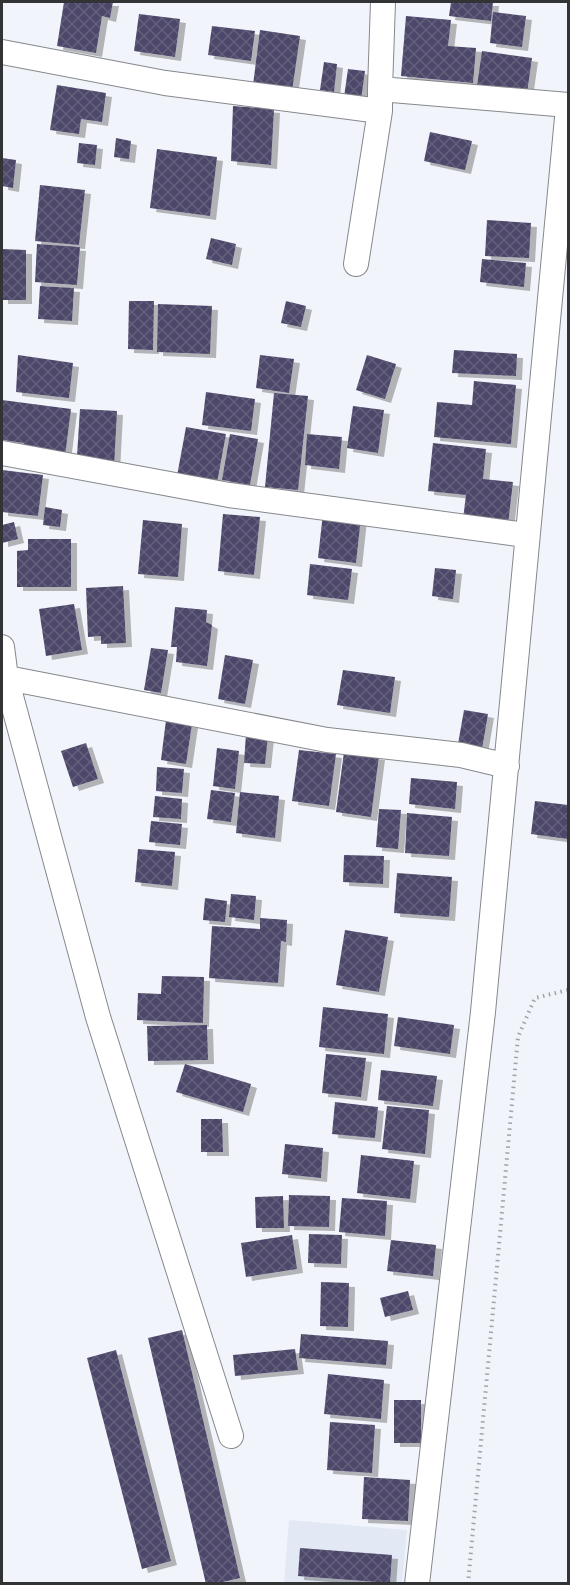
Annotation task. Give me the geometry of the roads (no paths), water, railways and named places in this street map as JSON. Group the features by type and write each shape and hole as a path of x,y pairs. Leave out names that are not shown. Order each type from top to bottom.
{"street":[{"path":"356,264 380,100 383,2"},
{"path":"2,52 165,83 380,100 568,106 483,1012 417,1584"},
{"path":"2,453 229,495 526,535"},
{"path":"2,647 4,678 98,1017 231,1436"},
{"path":"4,678 327,740 461,754 507,766"}]}
